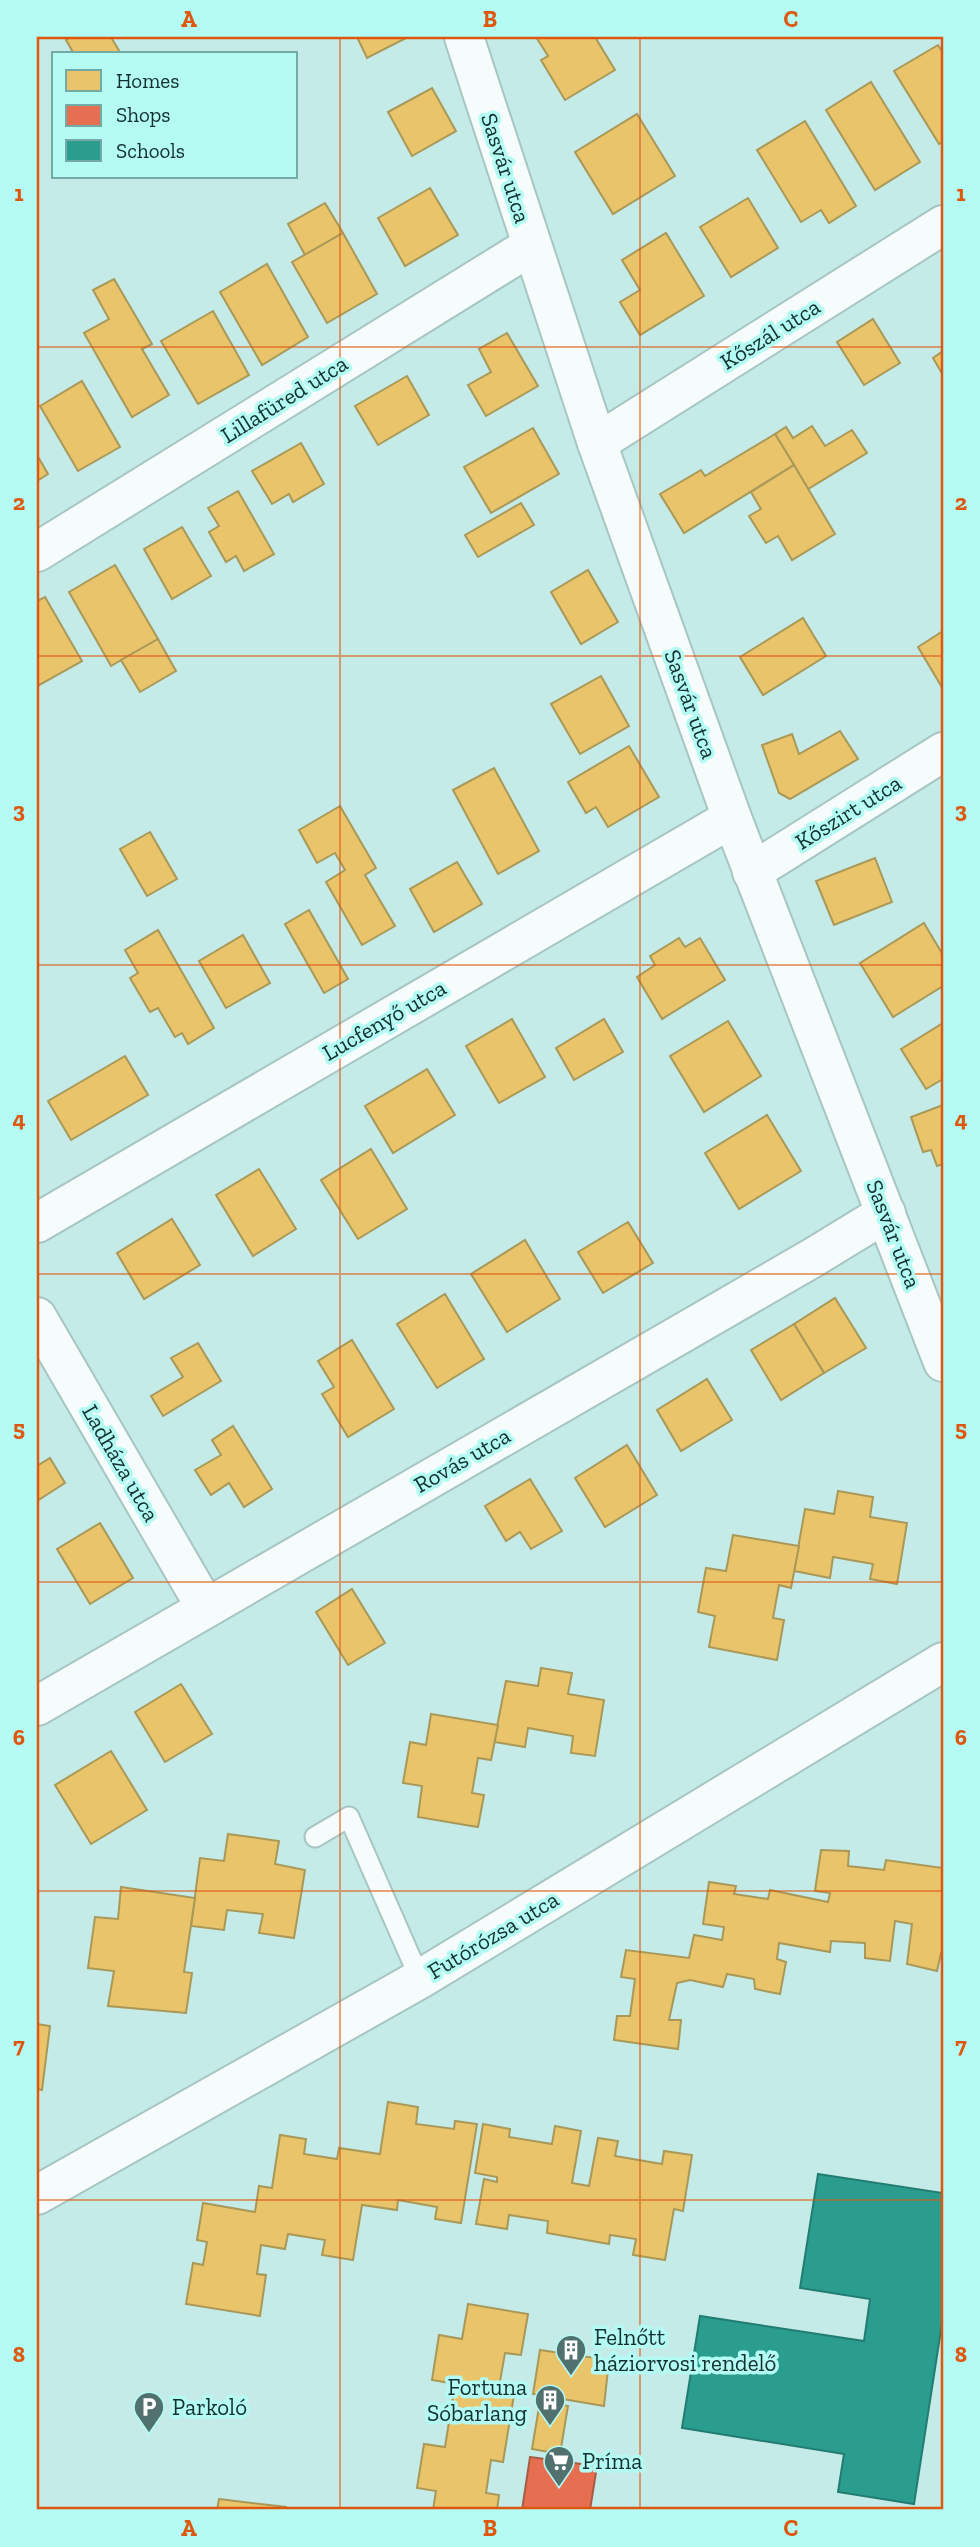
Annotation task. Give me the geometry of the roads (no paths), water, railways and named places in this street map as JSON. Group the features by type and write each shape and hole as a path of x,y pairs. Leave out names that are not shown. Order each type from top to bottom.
{"street":[{"name":"Sasvár utca","path":"464,37 597,443 732,818 886,1213 936,1318 943,1362"},
{"name":"Kőszál utca","path":"597,443 943,225"},
{"name":"Lillafüred utca","path":"37,552 531,246"},
{"name":"Kőszirt utca","path":"752,872 943,752"},
{"name":"Lucfenyő utca","path":"37,1223 732,818"},
{"name":"Rovás utca","path":"37,1706 886,1213"},
{"name":"Ladháza utca","path":"37,1317 206,1608"},
{"name":"Futórózsa utca","path":"37,2195 420,1979 943,1662"}],"lane":[{"path":"315,1837 349,1817 420,1979"}],"place":[{"name":"Felnőtt háziorvosi rendelő","path":"571,2377"},
{"name":"Fortuna Sóbarlang","path":"550,2427"},
{"name":"Parkoló","path":"149,2434"},
{"name":"Príma","path":"559,2488"}]}
